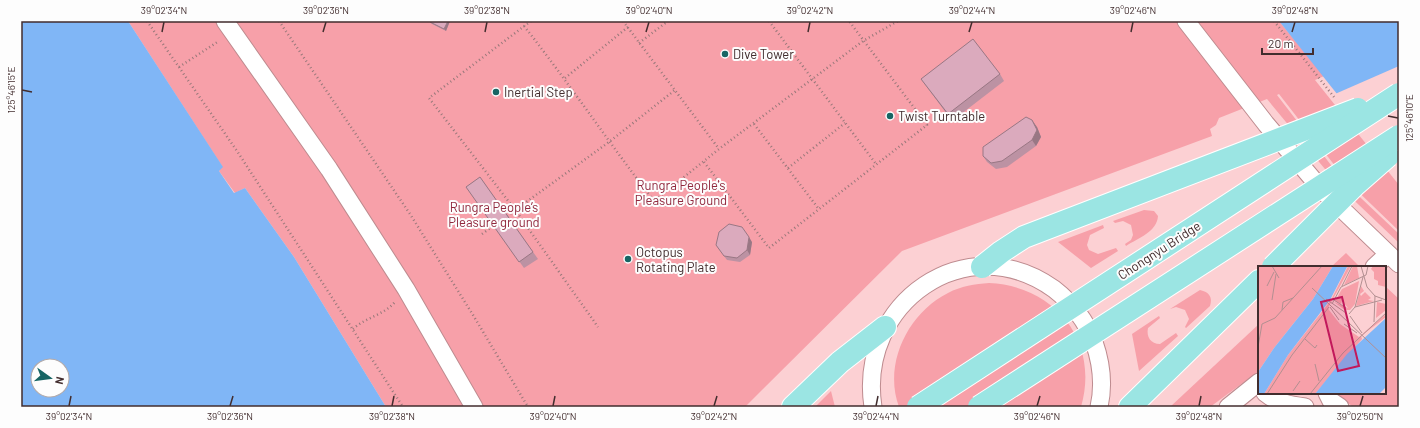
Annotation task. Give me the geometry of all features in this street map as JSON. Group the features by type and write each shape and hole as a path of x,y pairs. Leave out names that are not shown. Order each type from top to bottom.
{"main road":[{"path":"982,267 1024,237 1354,111 1399,90"},
{"name":"Chongnyu Bridge","path":"918,407 1399,94"},
{"path":"979,407 1399,136"},
{"path":"1274,266 1355,185 1399,146"},
{"path":"1130,407 1258,281"},
{"path":"793,407 840,362 885,327"}],"street":[{"path":"225,21 329,169 406,289 474,407"},
{"path":"1186,21 1266,124 1322,190 1393,259 1376,266"},
{"path":"872,407 870,384 871,366 875,349 885,327 898,308 926,284 958,270 982,267 1016,271 1032,276 1056,291 1073,306 1083,320 1097,350 1102,384 1099,407"},
{"path":"1228,407 1258,388"},
{"path":"1268,394 1272,398 1288,405 1305,407"}],"path":[{"path":"147,21 237,151 403,407"},
{"path":"279,21 410,214 528,407"},
{"path":"531,21 428,98 516,210 598,327"},
{"path":"623,21 719,149"},
{"path":"639,43 668,21"},
{"path":"769,21 876,164"},
{"path":"704,162 769,248 818,208 927,125 849,21"},
{"path":"524,26 565,78 609,142 654,201 812,78 863,41 898,21"},
{"path":"565,78 628,27"},
{"path":"179,68 211,47"},
{"path":"507,216 609,142 675,90"},
{"path":"788,168 845,123"},
{"path":"754,124 818,208"},
{"path":"482,234 494,226"},
{"path":"353,329 360,323 389,309"}],"green space":[{"name":"Rungra People’s Pleasure ground","path":"128,21 1279,21 1324,76 1315,80 1399,185 1399,231 1346,180 1279,94 1277,95 1344,182 1399,234 1399,243 1339,186 1267,99 1219,118 1216,125 1210,129 1212,136 902,251 745,407 386,407 294,257 245,188 235,193 219,171 222,166"},
{"path":"1144,210 1154,211 1158,216 1157,222 1146,234 1126,246 1125,244 1131,240 1133,235 1131,225 1123,221 1115,223 1113,221"},
{"path":"1103,225 1104,228 1090,235 1087,245 1089,250 1098,254 1116,248 1118,251 1091,268 1058,242"},
{"path":"1346,253 1359,266 1332,266"},
{"path":"989,283 1013,286 1034,294 1052,306 1067,321 1078,340 1084,360 1085,383 1081,407 899,407 895,391 894,374 897,357 902,341 921,313 948,293 968,286"},
{"path":"1386,287 1399,299 1399,407 1353,407 1337,394 1386,394"},
{"path":"1200,290 1210,295 1210,306 1186,328 1185,327 1189,319 1185,310 1176,307 1170,309"},
{"path":"1159,316 1160,318 1148,328 1150,339 1154,343 1160,344 1176,333 1178,336 1139,371 1132,334"},
{"path":"1258,325 1258,372 1210,407 1170,407"},
{"path":"831,391 835,407 815,407"}],"water":[{"path":"21,21 128,21 223,167 219,171 234,193 245,188 294,257 386,407 21,407"},
{"path":"1279,21 1399,21 1399,172"}],"pier":[{"path":"1399,66 1399,169 1396,172 1335,94"}],"building":[{"path":"448,21 444,29 430,22"},
{"path":"973,39 1000,74 948,114 921,79"},
{"path":"1026,117 1032,120 1037,130 1032,140 1002,161 991,163 983,156 983,147"},
{"path":"480,177 533,252 519,262 466,187"},
{"path":"729,224 742,227 749,237 747,250 737,258 724,256 716,245 719,232"}],"place":[{"name":"Dive Tower","path":"725,54"},
{"name":"Inertial Step","path":"496,92"},
{"name":"Twist Turntable","path":"890,116"},
{"name":"Octopus Rotating Plate","path":"628,259"}],"park label":[{"name":"Rungra People's Pleasure Ground","path":"681,192"}]}
